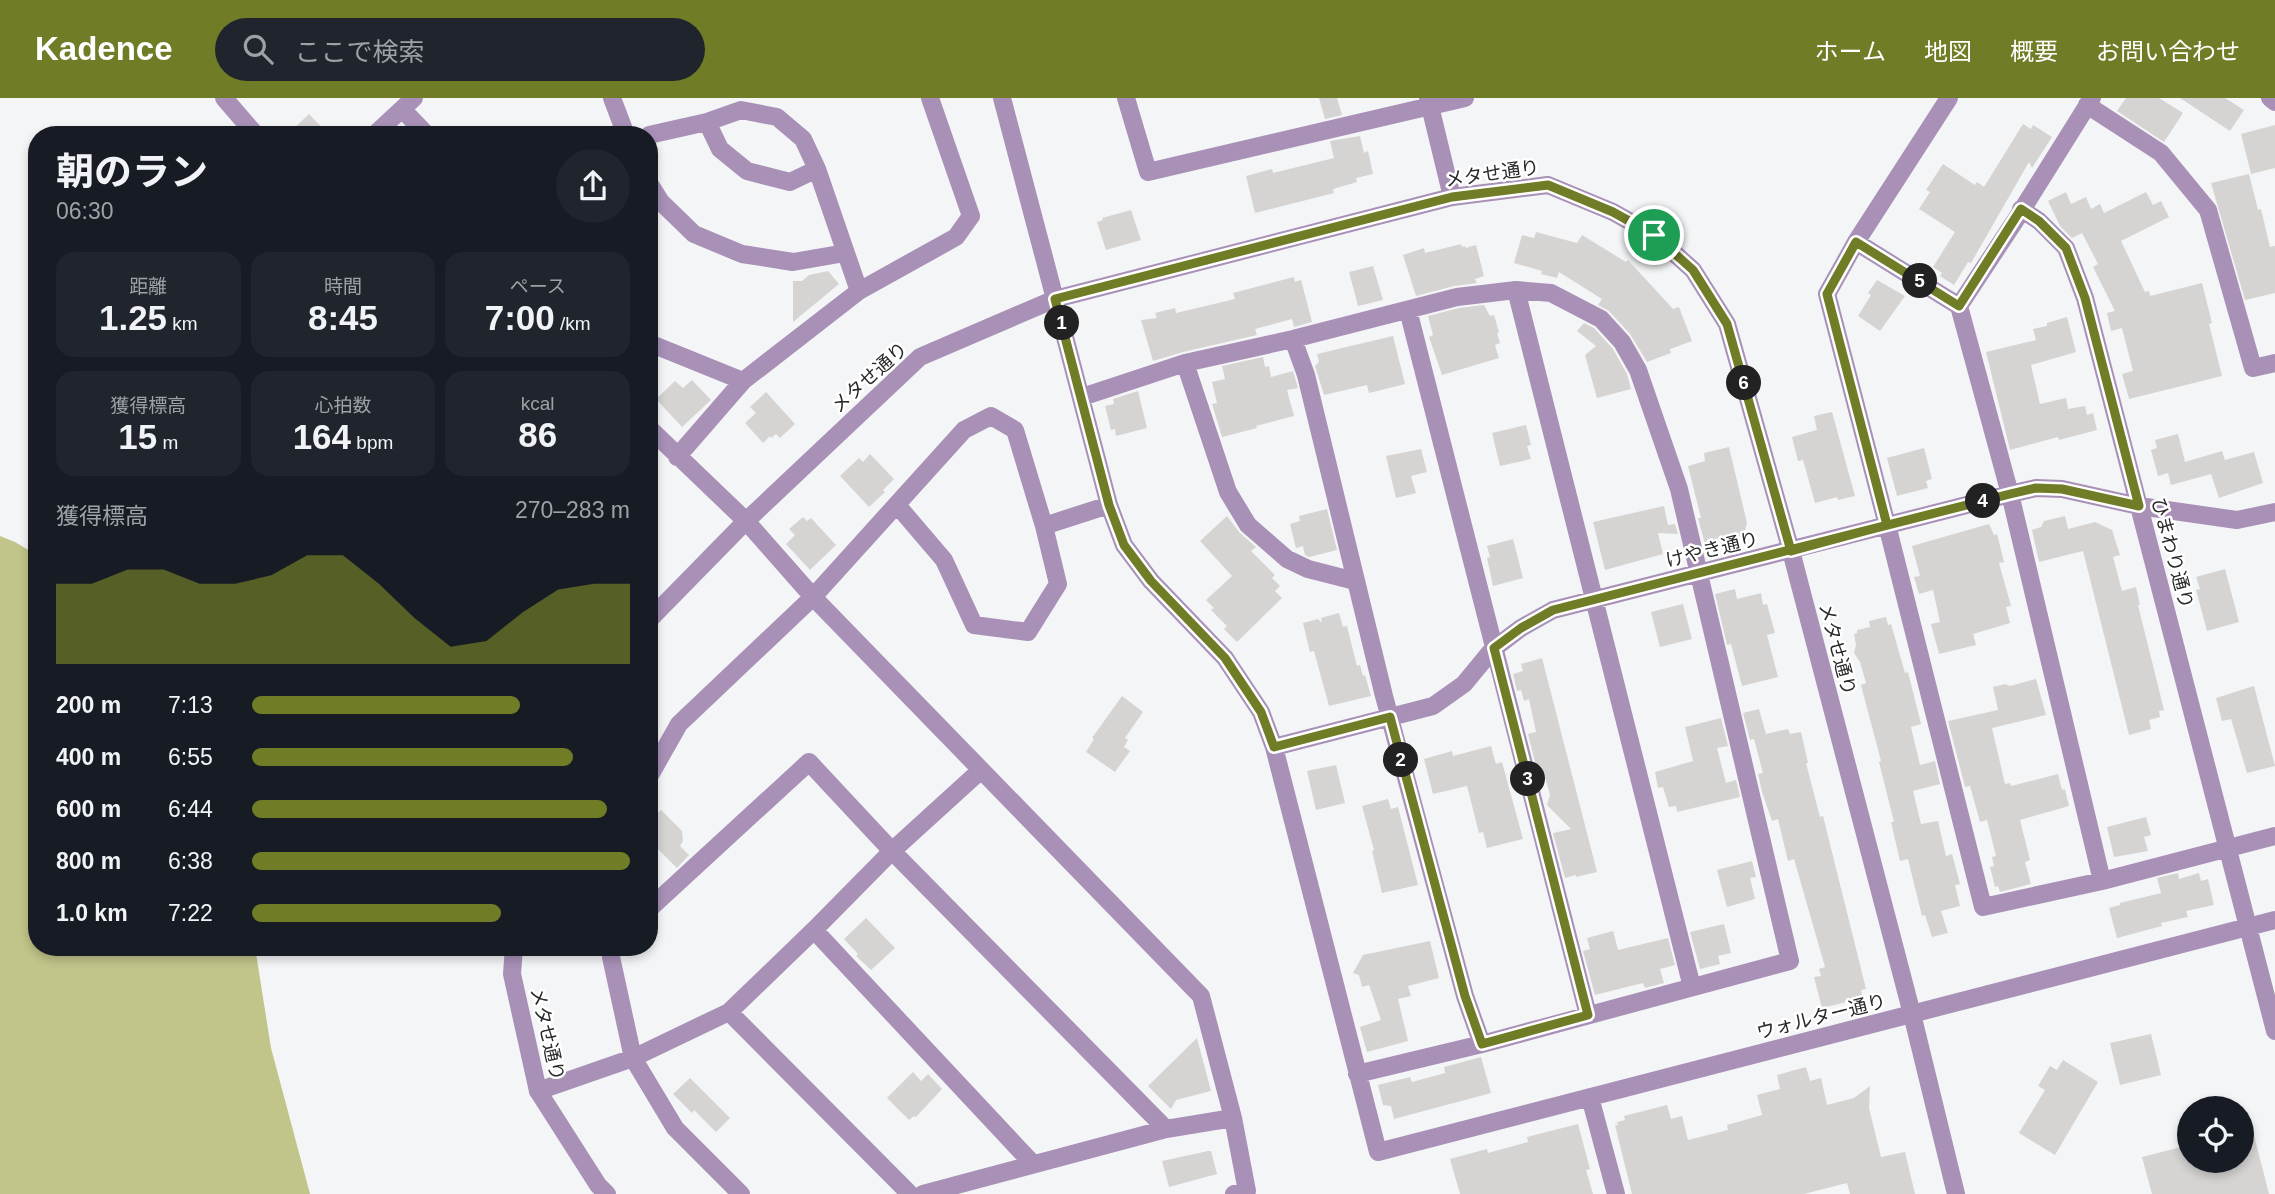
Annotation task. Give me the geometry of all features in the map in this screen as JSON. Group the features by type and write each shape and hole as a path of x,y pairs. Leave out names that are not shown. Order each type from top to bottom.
{"street":[{"path":"224,98 248,126"},
{"path":"612,98 623,126"},
{"path":"677,457 743,381 859,290 956,237 971,216 930,98"},
{"path":"1002,98 1109,505 1124,545 1151,581 1225,658 1261,712 1274,747 1357,1073 1482,1044 1790,961 1679,489 1638,370 1622,341 1601,319 1551,293 1516,290 1457,298 1185,363 1082,397"},
{"path":"1126,98 1148,172 1429,103 1465,98"},
{"path":"1949,98 1856,242 1827,294 1983,907 2102,881 2275,836"},
{"path":"2270,98 2275,102"},
{"path":"1959,306 2090,102 2161,153 2208,210 2253,368 2275,363"},
{"path":"1429,103 1452,197"},
{"path":"384,126 408,104 421,126"},
{"path":"658,133 707,122 741,110 777,117 803,139 817,169 859,290"},
{"path":"707,122 720,149 747,171 790,182 817,169"},
{"name":"メタせ通り","path":"658,611 746,521 920,357 1055,299 1452,197 1548,185 1613,212 1654,235 1693,270 1727,324 1791,551 1912,1014 1956,1194"},
{"path":"658,197 694,234 742,254 793,262 845,253"},
{"name":"ひまわり通り","path":"2021,209 2039,221 2066,248 2085,298 2275,1031"},
{"path":"1856,242 1959,306 2010,494 2102,881"},
{"path":"1516,290 1692,987"},
{"path":"1408,310 1588,1015"},
{"path":"1293,339 1306,375 1390,717 1465,996 1482,1044"},
{"path":"658,347 743,381"},
{"path":"1185,363 1228,492 1248,524 1287,559 1308,569 1355,581"},
{"path":"658,761 679,724 813,597 964,430 991,416 1015,430 1044,526 1058,584 1028,632 974,625 944,560 897,505"},
{"path":"658,437 746,521 813,597 1201,996 1233,1118 1247,1191 1234,1194"},
{"name":"けやき通り","path":"1274,747 1433,706 1464,684 1494,648 1521,628 1553,610 2010,494 2036,488 2062,489 2139,506 2237,520 2275,512"},
{"path":"1044,526 1109,505"},
{"path":"658,901 809,762 892,851 1166,1129"},
{"path":"538,1091 633,1058 729,1012 892,851 981,770"},
{"name":"ウォルター通り","path":"1357,1073 1378,1152 2275,920"},
{"path":"814,930 1033,1164"},
{"name":"メタせ通り","path":"513,956 512,974 538,1091 598,1185 607,1194"},
{"path":"611,956 633,1058 676,1128 740,1194"},
{"path":"729,1012 910,1194"},
{"path":"1590,1097 1616,1194"},
{"path":"923,1194 1166,1129 1233,1118"}],"green space":[{"path":"0,536 28,550 28,956 256,956 271,1048 310,1194 0,1194"}],"building":[{"path":"1319,98 1337,98 1342,115 1325,119"},
{"path":"2126,98 2159,98 2183,113 2164,142 2117,111"},
{"path":"2180,98 2225,98 2244,110 2230,131"},
{"path":"309,114 320,126 296,126"},
{"path":"2023,124 2031,129 2033,125 2052,137 2032,168 2029,162 1971,263 1968,262 1954,285 1940,276 1942,273 1933,267 1955,232 1919,209 1930,192 1926,190 1943,164 1975,185 1977,182 1984,187"},
{"path":"2275,125 2275,168 2251,174 2241,134"},
{"path":"1360,136 1364,153 1368,151 1373,174 1356,178 1357,182 1333,189 1334,193 1255,213 1246,176 1272,169 1273,173 1334,158 1330,141"},
{"path":"2249,174 2270,247 2275,246 2275,293 2245,300 2211,183"},
{"path":"2066,192 2071,204 2086,197 2091,209 2100,204 2104,213 2146,192 2153,205 2161,201 2169,217 2121,241 2145,292 2149,291 2150,296 2202,283 2222,376 2129,399 2122,374 2133,371 2122,328 2111,331 2107,313 2115,311 2093,267 2098,264 2082,233 2072,238 2060,226 2048,201"},
{"path":"1131,210 1141,240 1106,250 1097,222 1103,220 1102,218"},
{"path":"1536,232 1577,243 1582,235 1626,262 1628,260 1673,309 1679,307 1692,341 1647,362 1630,334 1609,311 1598,305 1602,299 1559,272 1557,278 1514,263 1522,235 1534,238"},
{"path":"1461,244 1466,248 1476,245 1484,276 1475,279 1477,283 1416,296 1403,255 1424,248 1425,253"},
{"path":"1373,266 1383,300 1358,306 1349,272"},
{"path":"828,271 839,284 793,322 793,281 802,281 809,275"},
{"path":"1294,277 1295,282 1301,280 1312,322 1294,327 1292,319 1255,329 1257,335 1153,361 1141,320 1157,318 1155,313 1175,308 1176,313 1235,299 1233,293"},
{"path":"1877,280 1905,296 1880,331 1858,316"},
{"path":"1484,305 1490,316 1494,315 1499,332 1500,343 1495,345 1499,358 1442,375 1429,337 1433,335 1428,316"},
{"path":"2067,317 2076,352 2031,365 2040,404 2066,398 2068,409 2085,406 2087,415 2093,413 2097,430 2010,450 1986,352 2036,340 2033,329"},
{"path":"1584,323 1594,328 1613,349 1627,374 1631,389 1597,398 1585,355 1596,346 1577,331"},
{"path":"1393,336 1405,384 1369,393 1367,385 1324,395 1315,366 1319,362 1317,354"},
{"path":"1263,357 1265,367 1269,366 1271,377 1293,371 1298,388 1287,390 1294,416 1222,437 1212,404 1217,403 1212,382 1225,379 1222,366"},
{"path":"692,380 711,400 682,427 658,401 658,397 675,381 683,388"},
{"path":"1138,391 1147,428 1116,436 1115,429 1111,430 1105,406 1114,404 1113,399"},
{"path":"766,392 795,424 780,438 776,434 763,443 745,423 756,413 750,407"},
{"path":"1832,412 1855,496 1838,500 1837,497 1815,503 1803,460 1798,461 1792,437 1817,430 1814,416"},
{"path":"1526,425 1531,459 1500,466 1492,433"},
{"path":"2178,434 2185,462 2222,451 2225,460 2254,452 2263,483 2219,498 2211,474 2171,485 2168,473 2158,476 2151,450 2157,448 2155,440"},
{"path":"1729,447 1747,523 1744,535 1705,544 1688,466 1705,461 1704,453"},
{"path":"1924,448 1932,479 1926,481 1928,488 1897,496 1887,458"},
{"path":"1421,449 1427,472 1411,476 1416,493 1396,498 1386,456"},
{"path":"870,454 894,479 869,507 840,476 859,458 863,462"},
{"path":"1664,506 1668,525 1675,524 1678,534 1658,533 1663,554 1605,570 1593,522"},
{"path":"1327,509 1337,550 1309,557 1305,555 1303,546 1296,548 1290,524 1300,521 1299,516"},
{"path":"1227,516 1240,533 1256,547 1251,551 1275,575 1272,578 1280,586 1275,591 1282,598 1237,642 1224,629 1227,626 1211,610 1214,608 1206,600 1232,576 1200,541"},
{"path":"2065,516 2068,529 2095,522 2112,530 2120,555 2113,557 2122,591 2136,587 2164,710 2159,711 2160,717 2149,720 2151,729 2129,735 2083,551 2039,562 2032,530 2041,527 2044,521"},
{"path":"803,517 807,521 811,518 836,545 810,570 786,544 795,535 789,529"},
{"path":"1989,524 1994,535 1997,534 2004,562 1999,563 2011,606 2006,607 2010,623 1973,634 1976,645 1939,654 1931,624 1940,622 1933,590 1919,594 1914,577 1920,576 1912,546"},
{"path":"1513,539 1523,578 1493,586 1487,546"},
{"path":"2225,569 2239,622 2207,631 2196,590 2200,589 2196,577"},
{"path":"1735,589 1737,599 1761,593 1763,605 1767,604 1775,633 1767,635 1778,677 1742,686 1731,644 1727,645 1715,594"},
{"path":"1683,604 1692,639 1660,647 1651,612"},
{"path":"1339,613 1343,627 1347,626 1357,666 1360,665 1363,676 1365,675 1371,696 1329,706 1314,651 1310,652 1303,623 1318,619 1322,623 1321,618"},
{"path":"1886,617 1888,625 1891,624 1905,673 1908,672 1921,724 1911,727 1920,765 1935,761 1940,784 1913,791 1921,824 1938,821 1946,856 1952,854 1960,884 1955,885 1960,906 1941,911 1948,933 1932,937 1925,915 1922,916 1908,859 1900,861 1891,822 1894,822 1879,762 1881,761 1861,685 1866,683 1860,662 1854,653 1854,634 1857,630 1870,627 1869,621"},
{"path":"1542,658 1597,872 1576,877 1565,878 1553,833 1571,829 1547,805 1550,795 1544,773 1538,774 1528,734 1536,732 1529,699 1524,701 1521,690 1517,691 1513,674 1523,671 1521,664"},
{"path":"2036,679 2046,715 1992,728 2005,784 2010,783 2011,786 2058,774 2069,806 2020,820 2030,860 2025,862 2031,884 2000,892 1998,886 1995,887 1990,867 1994,866 1992,857 1996,856 1987,820 1980,822 1970,786 1965,787 1948,721 1998,710 1993,687 2005,684 2010,686"},
{"path":"2254,686 2275,766 2247,773 2231,719 2222,721 2216,698"},
{"path":"1122,696 1143,712 1125,738 1128,740 1124,747 1130,751 1115,772 1086,752 1094,739 1092,738"},
{"path":"1759,709 1766,734 1788,729 1790,734 1801,732 1806,763 1820,817 1823,816 1866,989 1861,990 1863,998 1822,1008 1814,977 1821,976 1819,969 1825,967 1794,859 1788,861 1778,819 1772,821 1762,792 1758,774 1763,773 1754,739 1750,740 1743,713"},
{"path":"1721,718 1728,746 1717,748 1726,783 1736,780 1740,797 1677,812 1676,806 1669,807 1663,787 1658,788 1655,772 1693,761 1685,727"},
{"path":"1491,746 1496,764 1502,762 1523,839 1487,848 1483,832 1479,833 1467,786 1433,794 1424,759 1452,751 1453,756"},
{"path":"1336,765 1345,803 1316,810 1307,771"},
{"path":"1388,799 1391,809 1398,807 1418,885 1382,893 1362,806"},
{"path":"661,810 682,831 683,841 680,846 689,855 677,868 658,849 658,813"},
{"path":"2146,817 2151,835 2144,837 2148,851 2114,857 2107,827"},
{"path":"1752,861 1756,877 1750,878 1755,899 1727,907 1717,870"},
{"path":"2178,873 2179,879 2199,873 2201,881 2208,879 2214,905 2186,911 2188,917 2117,938 2109,908 2161,893 2157,878"},
{"path":"866,918 895,948 871,970 856,956 858,954 844,939"},
{"path":"1724,924 1731,953 1718,956 1720,964 1700,969 1690,932"},
{"path":"1613,931 1618,950 1668,938 1675,965 1660,969 1664,983 1645,988 1643,983 1595,995 1583,951 1590,949 1587,938"},
{"path":"1430,941 1439,978 1408,986 1411,996 1398,999 1408,1041 1367,1052 1360,1027 1381,1020 1369,985 1362,987 1359,975 1353,973 1363,955"},
{"path":"2151,1034 2161,1075 2120,1085 2110,1043"},
{"path":"1197,1038 1211,1091 1176,1100 1171,1109 1148,1086"},
{"path":"1481,1057 1491,1093 1394,1119 1391,1106 1383,1105 1378,1085 1410,1077 1412,1082 1445,1073 1444,1067"},
{"path":"2063,1060 2098,1082 2055,1155 2019,1133 2045,1090 2038,1086 2050,1066 2057,1070"},
{"path":"1806,1067 1810,1081 1821,1078 1827,1105 1854,1098 1870,1086 1869,1108 1881,1157 1905,1152 1915,1194 1850,1194 1847,1183 1804,1194 1632,1194 1615,1125 1625,1120 1624,1116 1667,1105 1671,1119 1682,1116 1688,1140 1728,1130 1727,1125 1762,1115 1757,1095 1780,1089 1777,1075"},
{"path":"913,1072 921,1081 928,1074 942,1089 916,1117 909,1120 887,1098"},
{"path":"690,1078 730,1118 716,1132 673,1094"},
{"path":"1578,1124 1590,1169 1586,1170 1593,1194 1460,1194 1450,1159 1487,1149 1488,1153 1528,1142 1527,1137"},
{"path":"2254,1135 2269,1194 2152,1194 2142,1157 2177,1148 2177,1173 2254,1173"},
{"path":"1211,1151 1217,1174 1169,1187 1162,1161"}],"route":[{"path":"1654,235 1613,212 1548,185 1452,197 1055,299 1109,505 1124,545 1151,581 1225,658 1261,712 1274,747 1390,717 1465,996 1482,1044 1588,1015 1494,648 1521,628 1553,610 1700,574 1791,551 2010,494 2036,488 2062,489 2139,506 2085,298 2066,248 2039,221 2021,209 1959,306 1856,242 1827,294 1887,525 1791,551 1727,324 1693,270 1654,235"}]}
